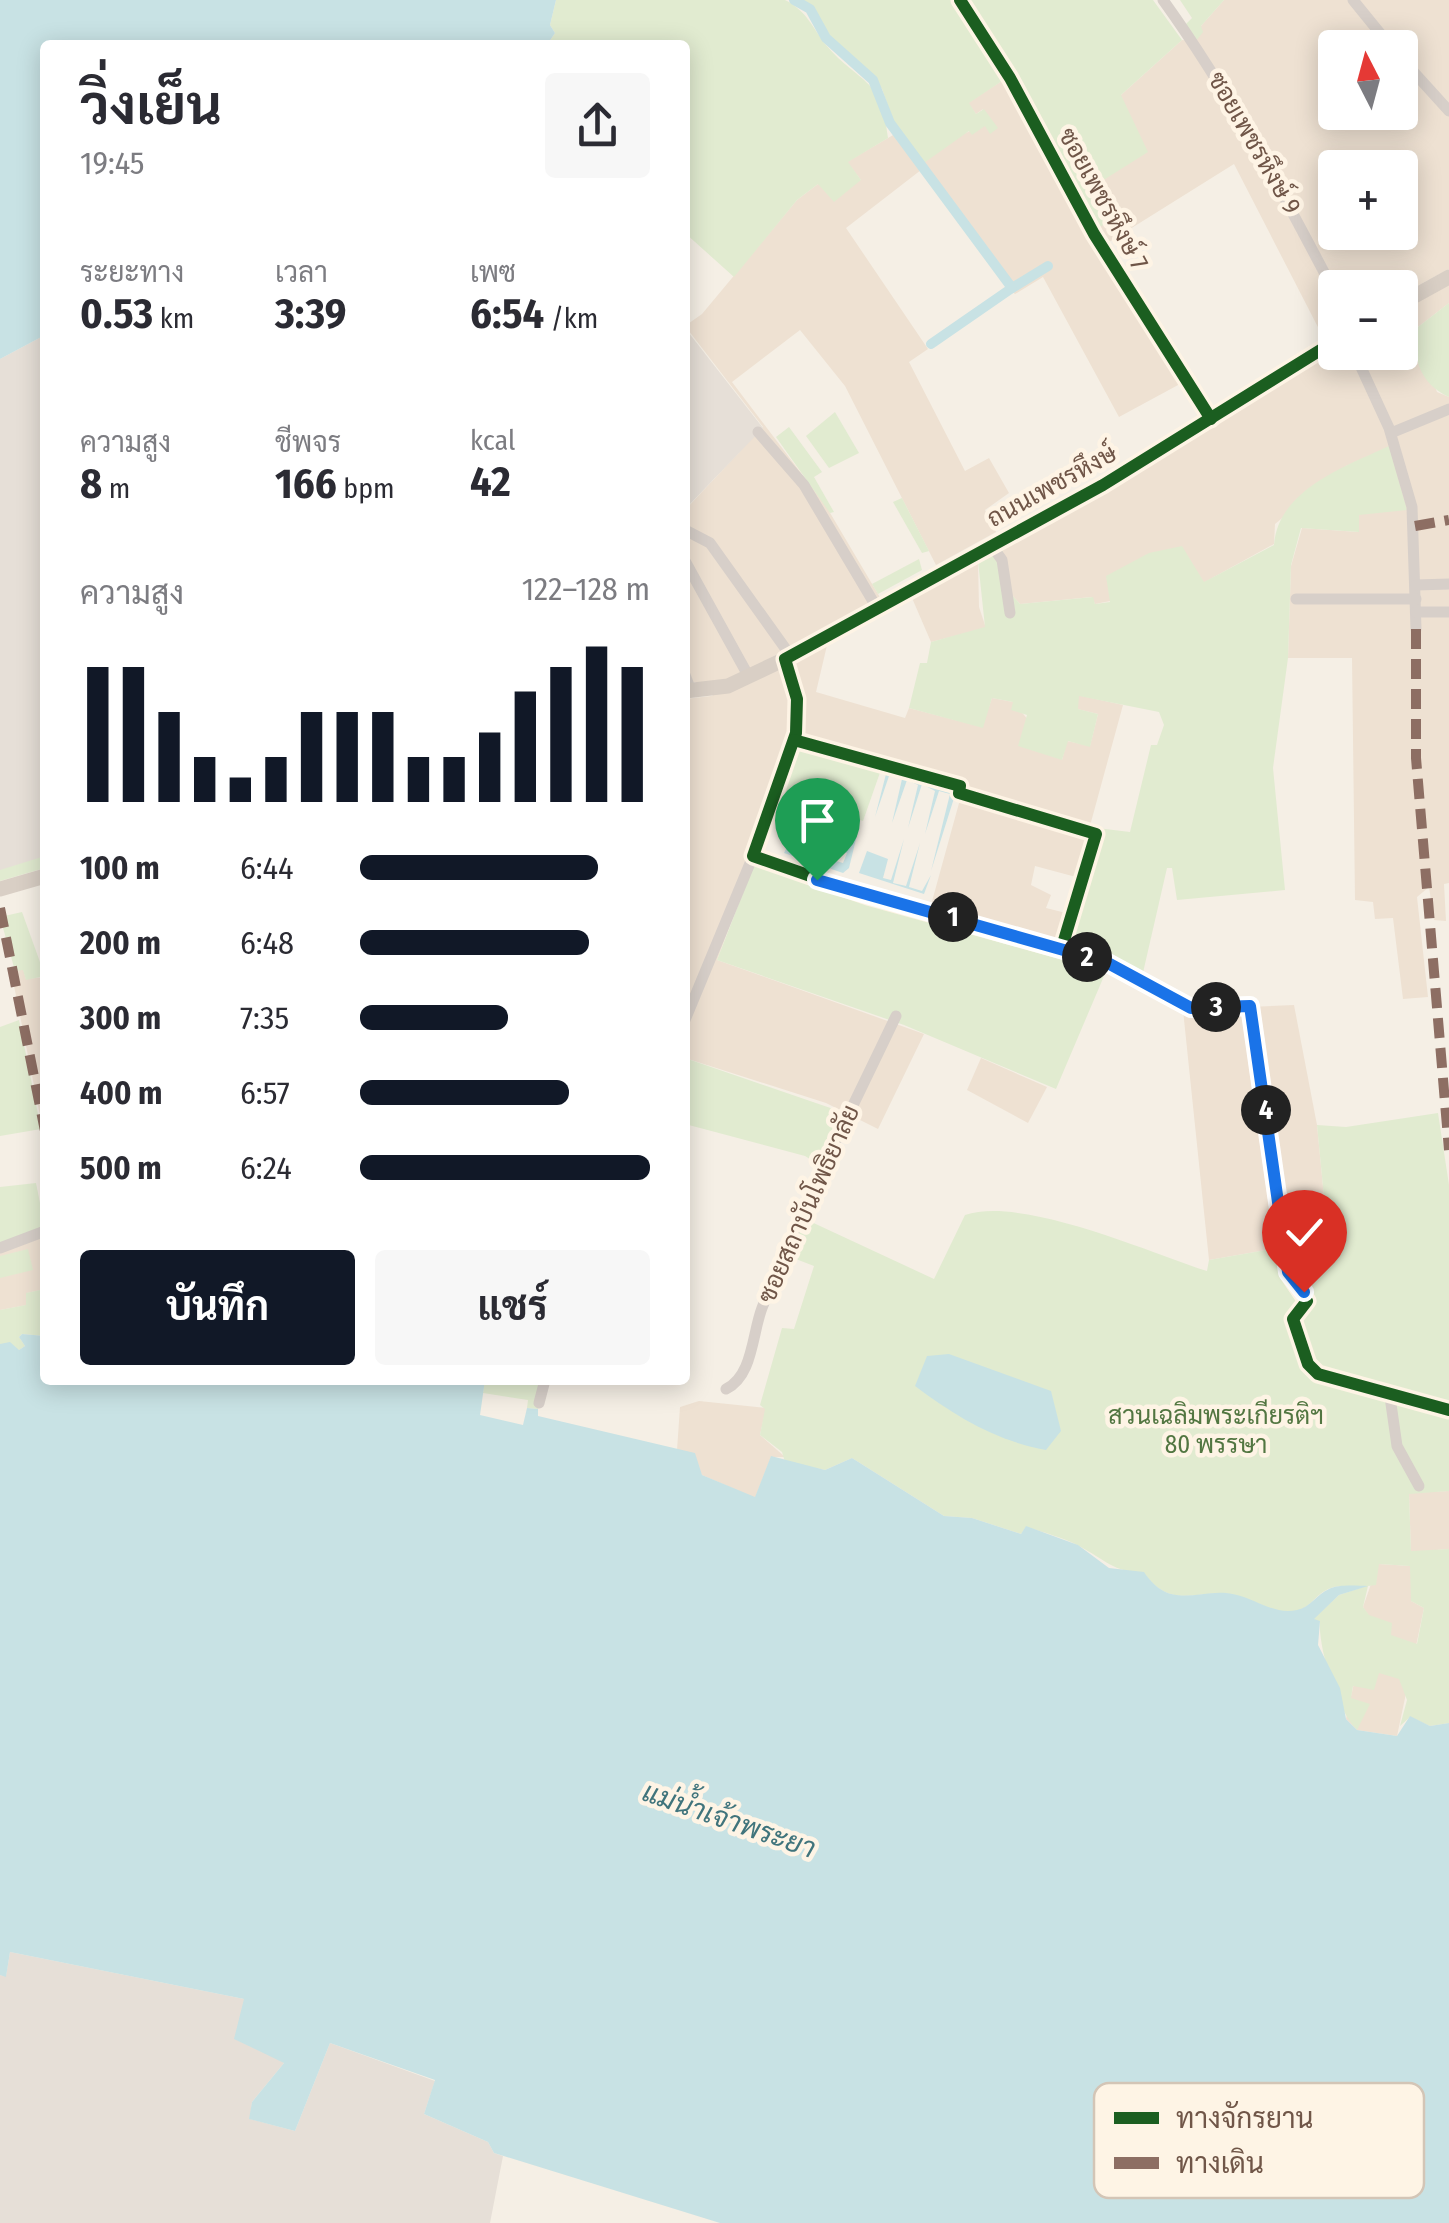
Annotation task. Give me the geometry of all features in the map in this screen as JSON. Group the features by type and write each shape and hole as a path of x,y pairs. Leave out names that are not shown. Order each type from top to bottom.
{"main road":[{"path":"1418,294 1449,277"},
{"name":"ถนนเพชรหึงษ์","path":"690,686 712,690 788,657 1104,485 1318,352"},
{"path":"0,889 40,877"}],"street":[{"name":"ซอยเพชรหึงษ์ 7","path":"960,0 1010,78 1094,234 1210,419"},
{"name":"ซอยเพชรหึงษ์ 9","path":"1162,0 1208,62 1270,166 1323,270"},
{"path":"1354,0 1378,30"},
{"path":"1418,78 1449,112"},
{"path":"1362,370 1391,434 1415,526 1416,630"},
{"path":"1391,434 1449,409"},
{"path":"758,432 804,484 877,608"},
{"path":"690,533 710,543 788,657 797,699 796,733 753,856 690,1008"},
{"path":"992,546 1002,560 1010,613"},
{"path":"690,570 749,677"},
{"path":"1416,585 1449,584"},
{"path":"1296,599 1416,606 1449,612"},
{"path":"753,856 868,896 1106,962 1191,1008 1250,1006 1288,1272 1307,1301 1294,1320 1308,1364 1330,1379 1449,1410"},
{"name":"ซอยสถาบันโพธิยาลัย","path":"726,1389 744,1372 762,1309 812,1190 896,1016"},
{"path":"0,1248 40,1233"},
{"path":"538,1403 543,1385"},
{"path":"1390,1396 1397,1446 1418,1486"}],"shaded area":[{"path":"1224,0 1449,0 1449,269 1418,285 1418,270 1318,270 1318,327 1234,164 1106,244 1191,378 1119,417 1043,277 1015,294 1001,281 971,231 921,170 846,228 928,349 909,362 965,471 989,458 1009,493 985,510 996,532 936,565 845,386 800,330 732,382 826,506 881,599 725,682 690,682 690,505 763,427 690,332 690,322 702,314 797,200 818,184 861,180 847,162 900,131 908,143 953,139 970,131 983,109 976,114 968,103 1014,73 1101,181 1121,95 1182,40 1196,41 1201,26"},
{"path":"1449,282 1449,303 1418,327 1418,298"},
{"path":"690,334 763,428 690,504"},
{"path":"40,338 40,862 0,874 0,359"},
{"path":"1418,341 1437,392 1449,397 1449,883 1444,884 1446,921 1434,920 1429,887 1417,897 1428,997 1403,999 1393,918 1375,919 1373,902 1355,900 1352,658 1288,658 1291,566 1302,528 1358,532 1359,515 1389,447 1346,466 1275,524 1274,544 1203,583 1095,604 1092,597 1020,604 1011,594 1002,547 1318,354 1318,370 1418,370"},
{"path":"978,561 979,607 986,628 931,642 912,598"},
{"path":"828,641 816,692 905,718 909,708 982,727 992,698 1013,702 1062,760 1067,741 1090,746 1098,714 1077,709 1078,695 1123,705 1076,877 1035,866 1031,885 1051,895 1046,908 1066,913 1058,942 931,905 964,785 798,742 717,960 924,1034 878,1129 826,1103 690,1060 690,698 711,696 783,666"},
{"path":"23,969 26,979 40,978 40,1115 11,971"},
{"path":"1294,1005 1317,1125 1328,1239 1209,1260 1183,1010"},
{"path":"981,1058 1047,1087 1028,1123 967,1090"},
{"path":"40,1230 40,1290 27,1293 27,1305 0,1310 0,1245"},
{"path":"699,1401 766,1408 760,1435 785,1457 771,1457 755,1498 702,1475 694,1461 677,1450 680,1407"},
{"path":"1449,1491 1449,1549 1411,1552 1409,1493"},
{"path":"1378,1564 1411,1566 1411,1601 1424,1608 1397,1736 1357,1730 1346,1719 1369,1616 1363,1607"},
{"path":"10,1952 244,1999 284,2063 252,2102 250,2119 295,2131 330,2043 435,2081 424,2114 488,2142 494,2153 503,2156 490,2223 0,2223 0,1975 6,1976"}],"green space":[{"path":"556,0 785,0 804,14 826,45 874,91 888,138 848,162 861,180 834,202 818,184 797,200 734,277 690,237 690,40 550,40 555,33 550,25"},
{"path":"799,0 1153,0 1182,40 1121,95 1148,152 1102,181 1122,214 1098,228 1014,73 969,103 976,114 984,109 998,128 990,134 985,126 972,135 969,131 924,163 894,123 882,89 868,70 840,48"},
{"path":"1180,0 1224,0 1201,26 1203,32 1196,41 1185,25 1192,18"},
{"path":"1449,303 1449,397 1431,385 1421,370 1418,327"},
{"path":"835,412 859,453 829,468 806,436"},
{"path":"789,427 822,472 814,477 834,512 830,513 776,437"},
{"path":"1389,446 1407,510 1359,515 1359,532 1301,528 1291,565 1288,658 1273,768 1285,890 1177,900 1172,868 1167,868 1142,977 1116,961 1058,942 1089,827 1130,832 1151,745 1157,745 1164,725 1159,712 1079,696 1078,709 1098,714 1090,747 1068,741 1062,760 1018,746 1027,715 1011,710 1013,702 992,698 983,728 909,708 920,663 927,663 931,642 985,627 978,561 1002,547 1011,594 1020,604 1093,597 1095,604 1110,602 1106,576 1149,553 1182,546 1204,582 1274,545 1287,509 1316,483"},
{"path":"902,498 929,551 922,553 893,502"},
{"path":"919,559 922,570 878,594 872,584"},
{"path":"798,742 883,764 863,821 779,795"},
{"path":"40,858 40,869 0,881 0,870"},
{"path":"755,862 863,898 862,901 986,928 1107,969 1056,1089 904,1025 717,960"},
{"path":"22,912 40,962 40,977 26,980 23,970 15,971 0,917"},
{"path":"19,1020 40,1129 0,1136 0,1027"},
{"path":"690,1060 845,1113 818,1164 805,1156 690,1125"},
{"name":"สวนเฉลิมพระเกียรติฯ 80 พรรษา","path":"1438,1113 1449,1185 1449,1491 1409,1494 1411,1551 1449,1549 1449,1723 1430,1726 1410,1717 1400,1726 1407,1700 1399,1679 1379,1673 1374,1690 1353,1686 1351,1698 1370,1704 1357,1730 1350,1721 1331,1679 1320,1622 1313,1619 1339,1595 1363,1587 1331,1588 1303,1609 1291,1612 1225,1594 1177,1595 1155,1585 1144,1573 1117,1568 1053,1535 1026,1527 1021,1534 972,1518 944,1516 852,1458 825,1470 785,1462 782,1452 760,1435 765,1409 760,1405 782,1328 794,1329 814,1266 788,1256 805,1219 934,1279 965,1215 990,1211 1052,1219 1207,1271 1209,1260 1328,1239 1317,1125 1346,1127","holes":["1379,1564 1410,1566 1411,1601 1424,1608 1417,1644 1391,1635 1392,1623 1369,1615 1363,1607 1368,1586 1376,1585"]},
{"path":"36,1183 40,1230 0,1245 0,1187"},
{"path":"28,1249 33,1270 0,1278 0,1256"},
{"path":"40,1290 40,1336 22,1334 19,1337 25,1346 19,1350 0,1344 0,1310 26,1305 26,1293"},
{"path":"484,1385 544,1385 538,1409 527,1408 528,1400 483,1393"}],"water":[{"path":"0,0 556,0 550,25 555,33 550,40 40,40 40,338 0,359"},
{"path":"886,774 953,791 955,795 931,871 950,794 939,791 925,834 935,791 922,784 908,828 918,785 907,780 892,823 902,779 889,776 875,817"},
{"path":"798,811 858,831 849,868 843,873 784,853 787,847 843,863 847,853 791,835 792,829 847,848 852,837 795,819"},
{"path":"904,839 893,883 906,886 920,843 909,887 922,891 931,875 924,894 859,873 867,851 888,859 883,878 891,880"},
{"name":"แม่น้ำเจ้าพระยา","path":"40,1336 40,1385 484,1385 480,1415 523,1425 527,1408 538,1409 538,1416 695,1453 702,1475 755,1497 771,1456 825,1470 852,1458 944,1516 972,1518 1021,1534 1026,1526 1078,1545 1109,1568 1144,1572 1165,1592 1177,1595 1224,1593 1289,1611 1306,1606 1333,1587 1368,1586 1339,1595 1314,1619 1320,1621 1318,1645 1340,1688 1346,1719 1357,1730 1397,1736 1410,1716 1430,1726 1449,1723 1449,2223 720,2223 494,2153 488,2142 424,2114 435,2080 330,2043 295,2131 249,2119 252,2102 284,2063 234,2039 244,1999 10,1952 6,1977 0,1975 0,1344 10,1342 19,1350 25,1346 19,1337"},
{"path":"949,1354 1051,1391 1061,1431 1046,1450 977,1426 915,1386 927,1356"}],"waterway":[{"path":"794,0 810,9 826,38 873,80 890,123 1012,288 1048,266"},
{"path":"931,344 1012,288"}],"marked path":[{"path":"1415,526 1449,520"},
{"path":"1416,629 1416,758 1449,1150"},
{"path":"0,908 40,1106"}],"cycle path":[{"path":"960,0 1010,78 1094,234 1211,419"},
{"path":"1318,352 1103,485 785,659 797,699 796,733 753,856 868,896 1106,962 1191,1008 1250,1006 1288,1273 1307,1301 1293,1319 1308,1364 1318,1374 1449,1410"},
{"path":"794,740 960,786 959,793 1096,834 1062,947"}],"route":[{"path":"817,880 1106,962 1191,1008 1250,1006 1288,1272 1304,1292"}]}
